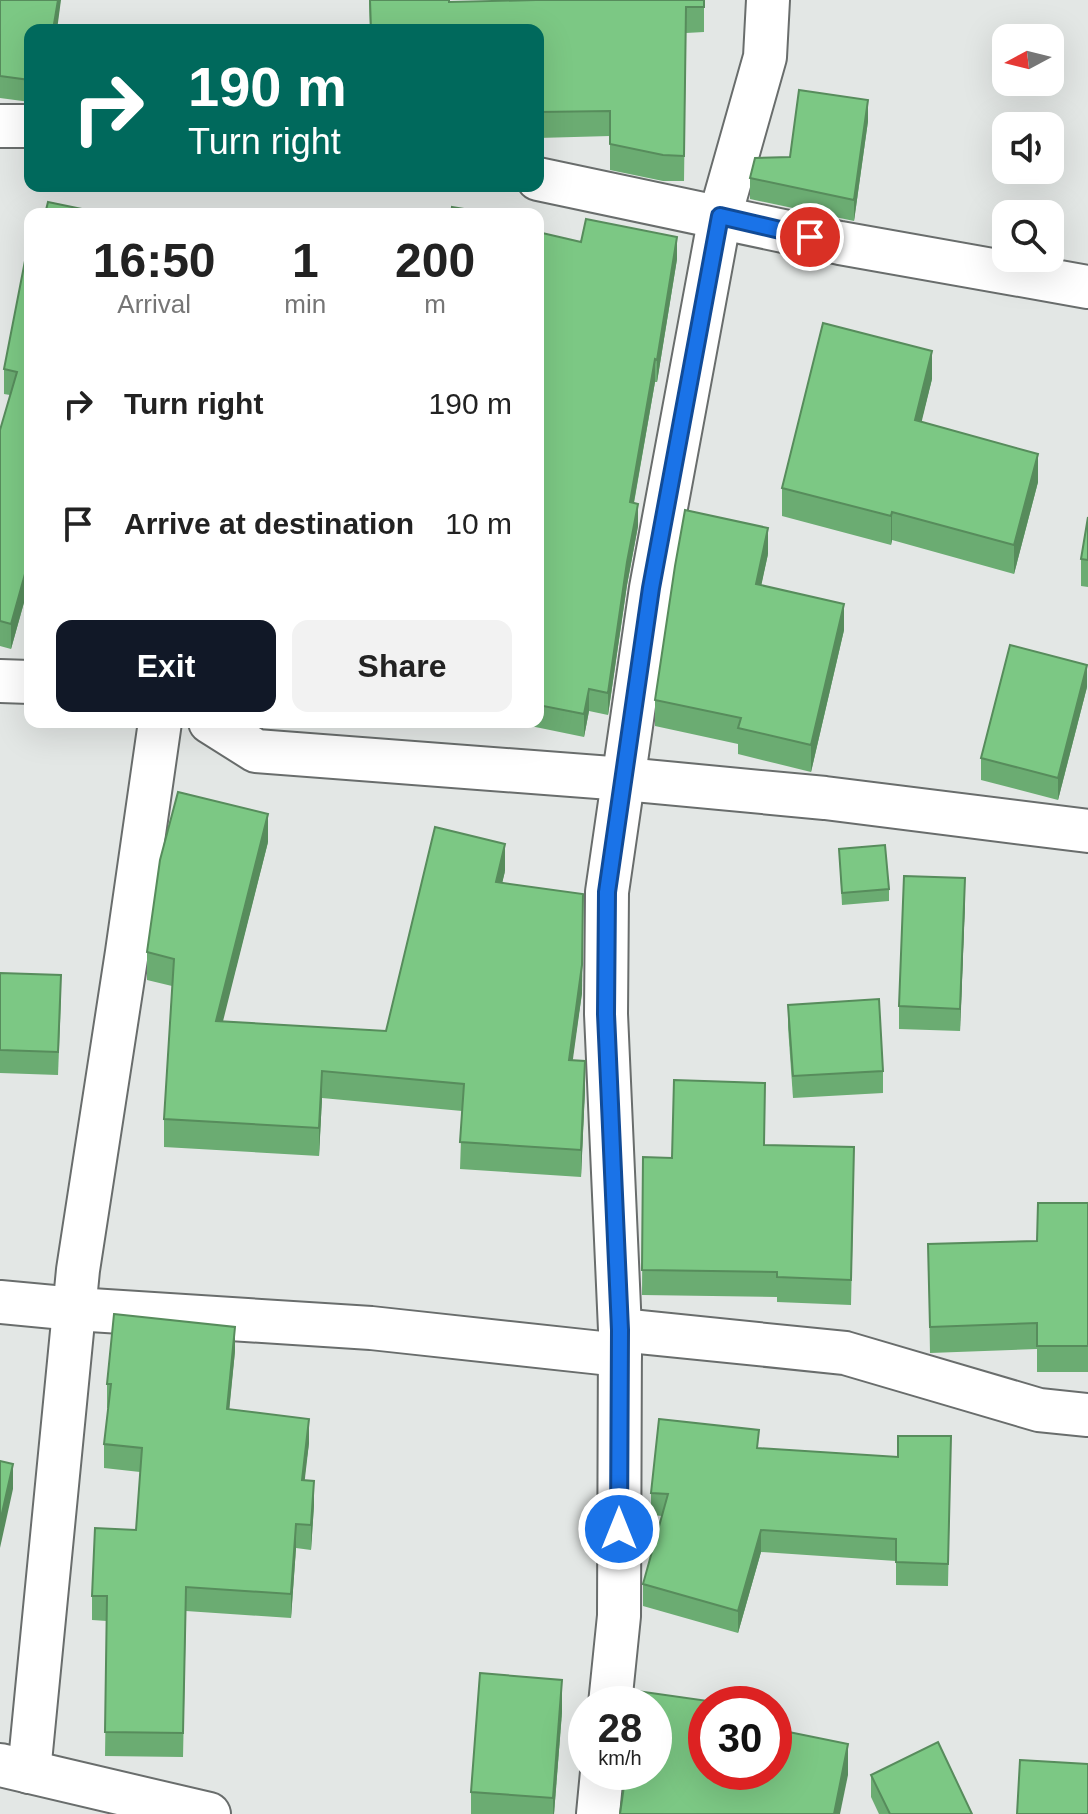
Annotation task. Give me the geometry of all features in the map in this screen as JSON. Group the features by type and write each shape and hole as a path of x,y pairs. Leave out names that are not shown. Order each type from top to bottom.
{"street":[{"path":"612,1686 619,1616 620,1342 606,999 607,892 651,588 720,216 765,57 768,0"},
{"path":"0,126 24,126"},
{"path":"544,180 840,243 1088,287"},
{"path":"0,681 24,682"},
{"path":"159,728 78,1270 14,1769 209,1814"},
{"path":"220,728 256,751 825,798 1088,831"},
{"path":"0,1302 371,1328 845,1353 1039,1410 1088,1415"},
{"path":"598,1814 600,1790"}],"building":[{"path":"0,0 58,0 54,24 24,24 24,79 0,76"},
{"path":"370,0 704,0 704,7 686,7 684,156 610,144 610,111 544,112 544,24 371,24"},
{"path":"799,90 868,100 854,200 750,178 755,158 790,157"},
{"path":"48,202 77,208 46,208"},
{"path":"586,219 677,237 630,502 638,504 608,693 589,689 584,714 544,706 544,233 581,242"},
{"path":"24,266 24,577 11,624 0,621 0,430 17,372 4,369"},
{"path":"823,323 932,351 915,420 1038,454 1014,545 892,512 891,516 782,488"},
{"path":"685,510 768,528 756,584 844,604 811,745 738,728 741,718 655,700"},
{"path":"1088,517 1088,560 1081,559"},
{"path":"1010,645 1087,665 1058,778 981,758"},
{"path":"178,792 268,814 216,1021 386,1031 435,827 505,844 496,882 583,894 582,965 569,1060 585,1061 581,1150 460,1142 464,1084 322,1071 319,1128 164,1119 174,959 147,952 160,860"},
{"path":"885,845 889,889 842,893 839,849"},
{"path":"904,876 965,878 960,1009 899,1006"},
{"path":"0,973 61,975 58,1052 0,1050"},
{"path":"879,999 883,1071 793,1076 788,1005"},
{"path":"674,1080 765,1083 764,1145 854,1147 851,1280 777,1277 777,1272 642,1270 643,1157 672,1158"},
{"path":"1038,1203 1088,1203 1088,1346 1037,1346 1037,1323 930,1327 928,1244 1037,1241"},
{"path":"114,1314 235,1327 227,1409 309,1419 302,1480 314,1481 311,1525 296,1524 291,1594 186,1587 183,1733 105,1732 107,1596 92,1596 95,1528 136,1530 142,1448 104,1444"},
{"path":"659,1419 759,1430 757,1448 898,1457 898,1436 951,1436 948,1564 896,1562 896,1539 761,1530 738,1611 643,1584 668,1494 651,1493"},
{"path":"0,1461 13,1464 0,1522"},
{"path":"480,1673 562,1680 553,1798 471,1792"},
{"path":"672,1696 688,1698 688,1790 792,1790 792,1733 848,1744 834,1814 620,1814 623,1790 672,1790"},
{"path":"938,1742 972,1814 890,1814 871,1775"},
{"path":"1020,1760 1088,1764 1088,1814 1017,1814"}],"route":[{"path":"619,1529 620,1330 606,1014 607,892 651,588 720,216 810,237"}]}
